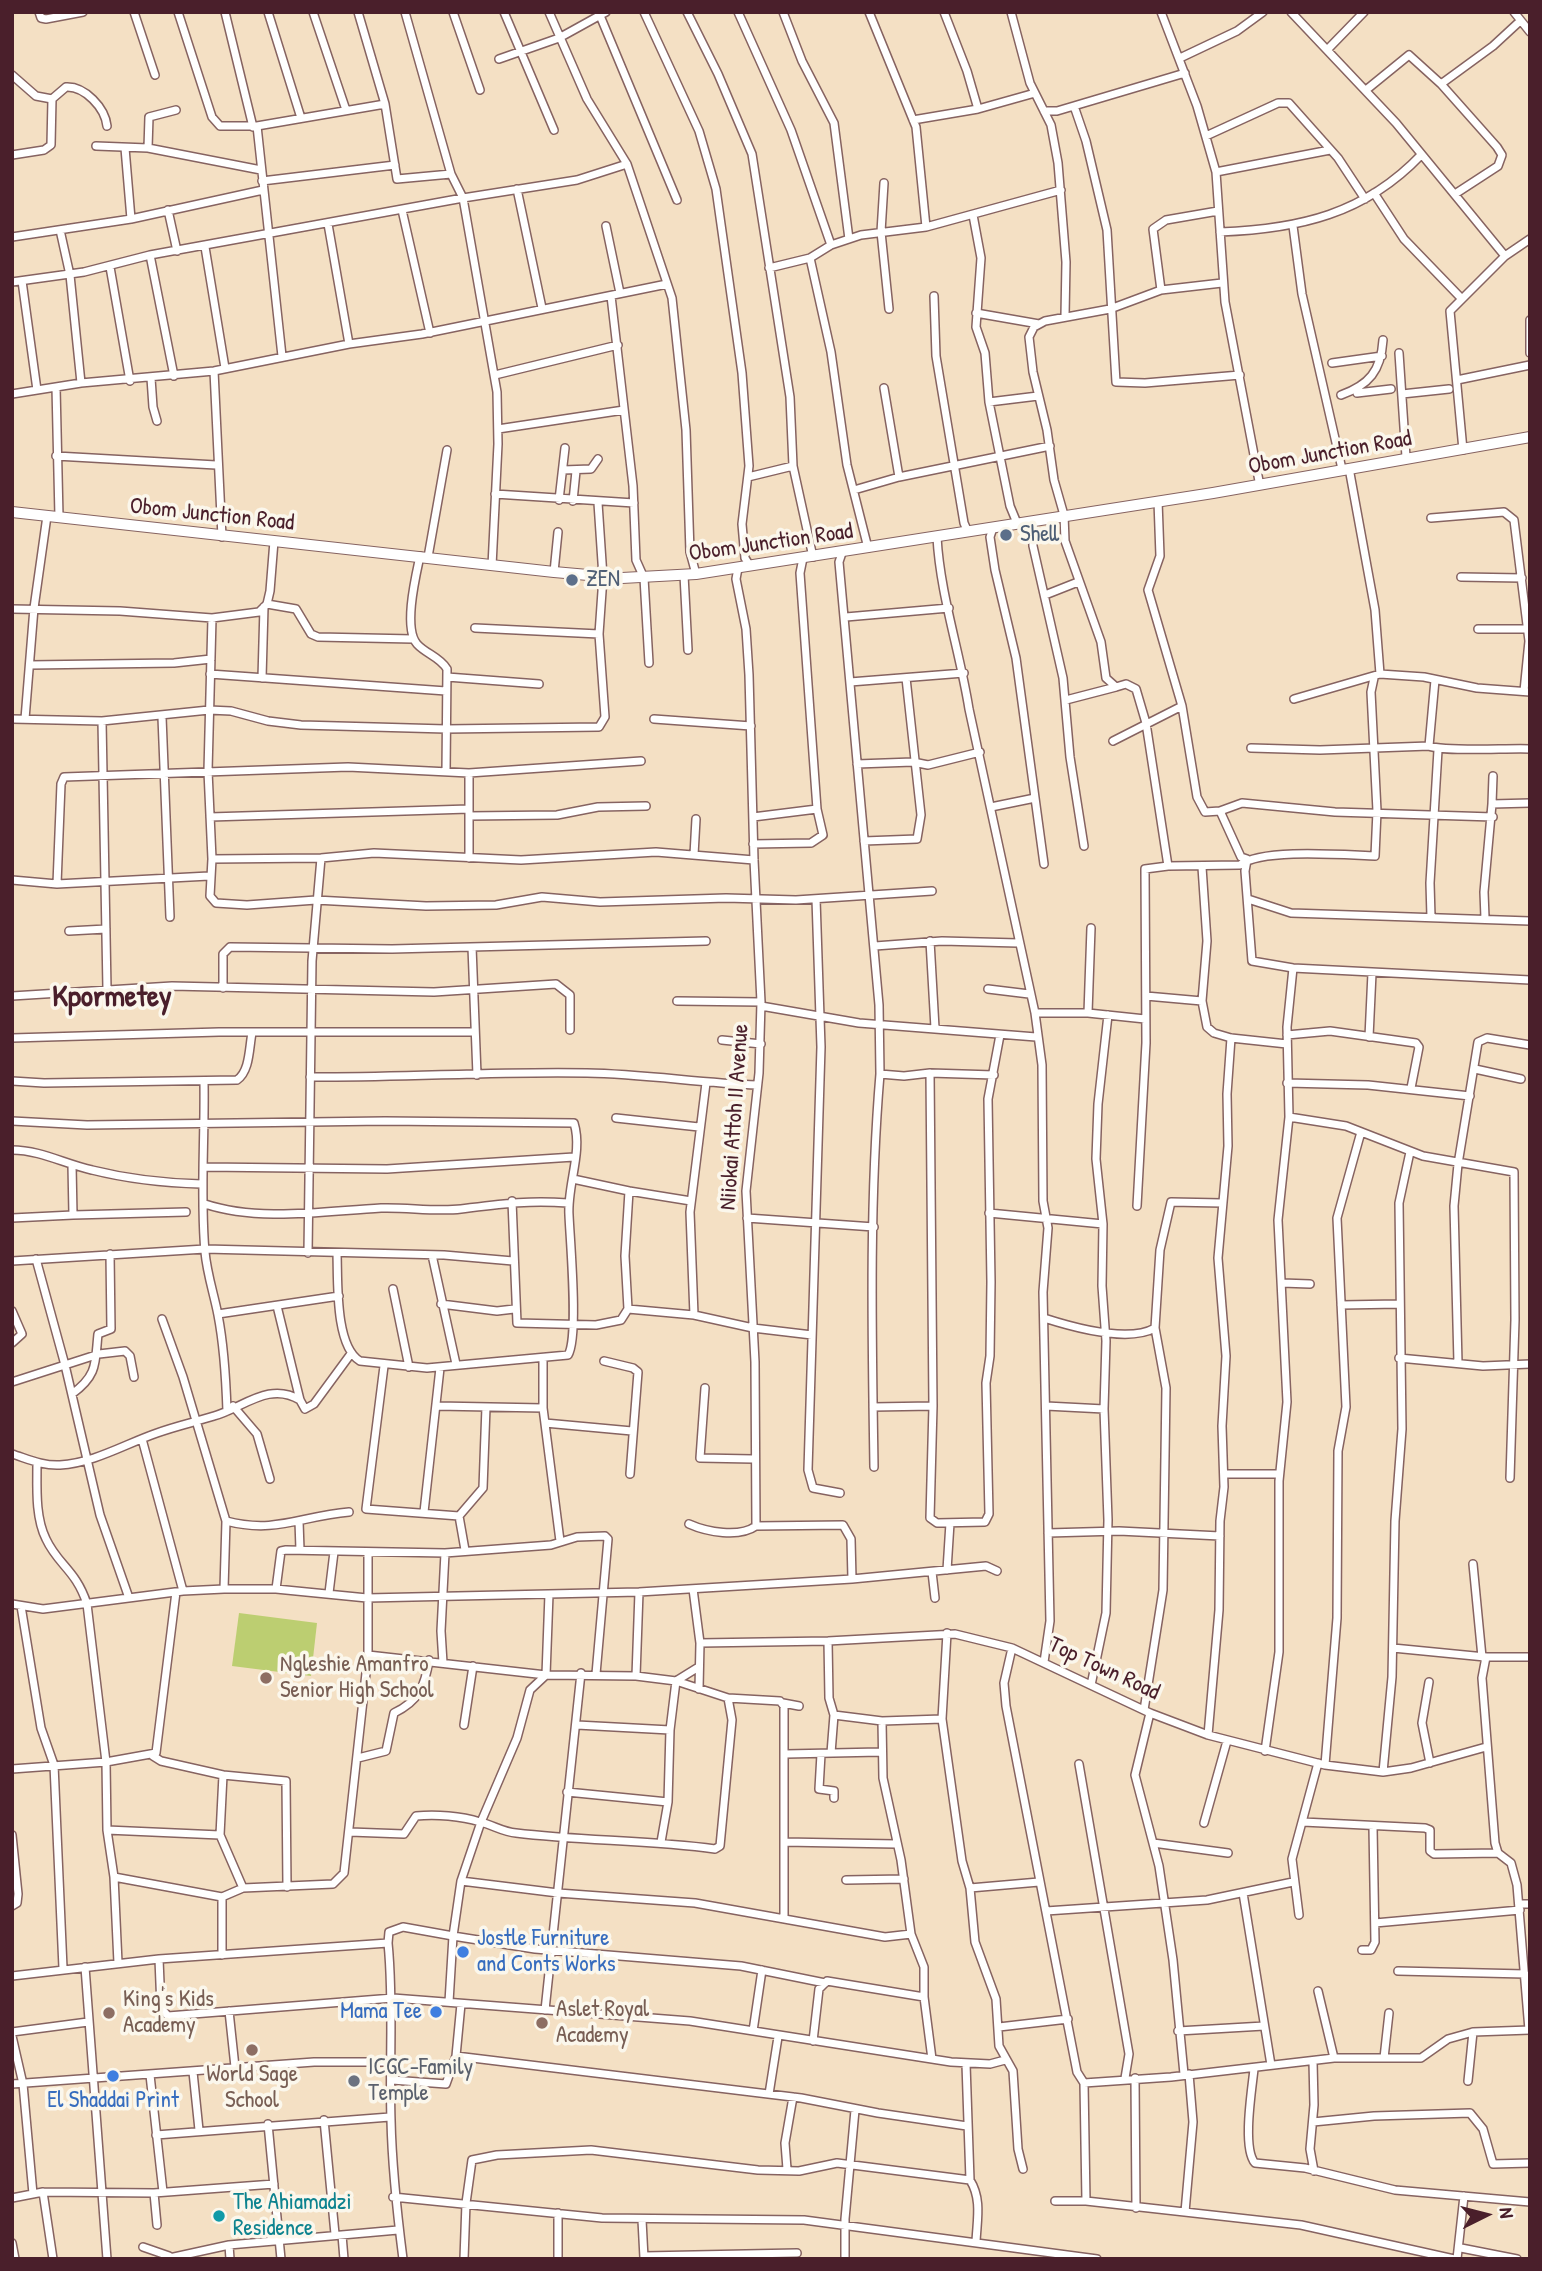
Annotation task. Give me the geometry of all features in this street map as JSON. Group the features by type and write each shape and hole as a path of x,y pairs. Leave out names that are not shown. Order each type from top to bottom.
{"main road":[{"name":"Obom Junction Road","path":"12,512 222,537 424,556 492,566 603,577 644,578 696,574 842,553 1530,437"}],"street":[{"path":"39,12 41,18 46,19 83,12"},
{"path":"134,12 155,75"},
{"path":"178,12 183,36 216,123 255,126 385,104"},
{"path":"225,12 255,126 282,356"},
{"path":"268,12 301,118"},
{"path":"313,12 346,110"},
{"path":"358,12 385,104 400,180 451,174"},
{"path":"405,12 451,174 463,198 474,273 495,375 498,429 492,566"},
{"path":"453,12 480,90"},
{"path":"504,12 554,130"},
{"path":"549,12 587,99 627,164 667,284 680,357 686,430 690,552 696,574"},
{"path":"644,12 695,121 716,189 742,373 748,477 743,524 745,558 750,566"},
{"path":"687,12 718,74 752,154 790,397 793,466 808,557 800,573 817,809 823,835 819,840 792,845 753,844"},
{"path":"738,12 791,130 831,245"},
{"path":"783,12 802,61 820,90 834,123 849,239"},
{"path":"869,12 913,120 923,176 926,227"},
{"path":"944,12 978,108"},
{"path":"1011,12 1035,93 1051,125 1061,190 1066,262 1065,316"},
{"path":"1161,12 1180,58 1216,172 1222,283 1259,481 1263,484"},
{"path":"1180,58 1237,31 1263,12"},
{"path":"1289,12 1366,90 1505,256"},
{"path":"1328,49 1364,12"},
{"path":"1514,12 1519,22 1530,32"},
{"path":"499,59 520,54 559,38 604,15 677,200"},
{"path":"1441,84 1493,46 1519,22"},
{"path":"1366,90 1409,55 1441,84 1502,155 1498,166 1455,194"},
{"path":"1044,111 1058,111 1185,73"},
{"path":"12,75 36,96 52,99"},
{"path":"12,155 44,150 51,145 52,99 66,86 78,89 103,110 107,126"},
{"path":"913,120 978,108 1035,93"},
{"path":"1206,136 1284,102 1289,103 1353,178 1365,199"},
{"path":"1074,106 1086,141 1107,230 1115,378 1120,384 1240,375"},
{"path":"148,148 149,117 176,110"},
{"path":"1051,125 1058,111"},
{"path":"1314,150 1322,141"},
{"path":"96,146 148,148 261,170"},
{"path":"125,148 131,219"},
{"path":"1216,172 1283,160 1314,150 1329,150"},
{"path":"1220,232 1293,226 1333,214 1374,193 1421,155"},
{"path":"12,282 70,275 150,255 577,180 627,164"},
{"path":"262,181 396,165"},
{"path":"884,183 881,232 889,309"},
{"path":"517,189 542,309"},
{"path":"12,237 131,219 263,190"},
{"path":"769,268 810,258 831,245 849,239 926,227 1061,190"},
{"path":"1374,193 1404,239 1461,298"},
{"path":"168,210 177,251"},
{"path":"402,210 430,333"},
{"path":"1160,290 1153,229 1166,220 1218,211"},
{"path":"973,215 981,258 976,327 985,353 989,402 1010,506 1017,523"},
{"path":"328,224 349,344"},
{"path":"606,226 620,293"},
{"path":"1137,1206 1146,996 1146,869 1240,864 1247,859 1275,854 1375,856 1377,811 1371,692 1377,676 1375,610 1345,469 1302,294 1293,226"},
{"path":"60,230 70,275 81,383"},
{"path":"1463,450 1449,317 1461,298 1505,256 1529,242"},
{"path":"205,247 225,368"},
{"path":"150,255 174,376"},
{"path":"810,258 831,352 847,465 860,527 868,548"},
{"path":"110,267 130,380"},
{"path":"22,281 37,390"},
{"path":"1116,687 1106,678 1101,642 1065,541 1064,515 1054,480 1029,337 1034,327 1039,324 1065,316 1110,309 1160,290 1222,283"},
{"path":"12,394 81,383 214,371 349,344 430,333 667,284"},
{"path":"611,296 634,503 636,561 644,578 649,663"},
{"path":"934,296 936,356 964,523 968,532"},
{"path":"976,313 1039,324"},
{"path":"1530,320 1530,352"},
{"path":"1341,395 1366,384 1382,356 1383,340"},
{"path":"495,375 618,345"},
{"path":"1399,353 1406,457"},
{"path":"1332,363 1382,356"},
{"path":"1457,380 1530,365"},
{"path":"214,371 216,466 222,537"},
{"path":"151,378 157,421"},
{"path":"56,387 59,517"},
{"path":"884,388 899,477"},
{"path":"1326,397 1391,388"},
{"path":"1402,394 1449,389"},
{"path":"989,402 1038,396"},
{"path":"498,429 624,410"},
{"path":"854,490 899,477 1050,446"},
{"path":"559,499 565,448"},
{"path":"413,639 413,596 447,450"},
{"path":"56,456 216,466"},
{"path":"563,470 591,469 598,459"},
{"path":"748,477 793,466"},
{"path":"573,501 576,471"},
{"path":"495,494 598,503 634,503"},
{"path":"1158,501 1160,556 1148,590 1182,706 1199,805 1205,812 1220,811 1242,803 1335,812 1377,811 1408,816 1493,817"},
{"path":"12,719 102,721 162,717 209,710 231,711 268,721 301,725 446,729 600,727 605,717 598,634 603,577 598,503"},
{"path":"1294,699 1377,676 1527,691 1529,654 1525,582 1514,520 1504,512 1431,518"},
{"path":"25,719 34,608 47,516"},
{"path":"1032,521 1033,546 1066,700 1070,757 1084,846"},
{"path":"993,528 990,537 995,570 1017,658 1023,722 1044,864"},
{"path":"554,572 558,532"},
{"path":"937,537 939,565 1035,1013 1036,1037 1042,1065 1043,1202 1047,1217 1044,1318 1050,1621 1044,1662"},
{"path":"262,678 265,606 274,541"},
{"path":"842,553 839,562 881,1024 880,1074 874,1133 870,1353 874,1467"},
{"name":"Niiokai Attoh II Avenue","path":"738,568 736,579 747,641 761,1004 761,1044 747,1176 756,1526"},
{"path":"684,575 688,650"},
{"path":"1461,577 1525,582"},
{"path":"1045,595 1078,582"},
{"path":"12,609 212,618 259,612 265,606"},
{"path":"265,606 296,609 311,634 318,637 413,639 443,663 446,677 446,772"},
{"path":"846,617 949,608"},
{"path":"212,618 208,771 212,859 209,896 216,903 247,905 316,900 426,906 496,905 542,897 600,902 816,899 932,891"},
{"path":"475,628 598,634"},
{"path":"1478,629 1528,629"},
{"path":"30,665 174,663 211,659"},
{"path":"850,682 964,673"},
{"path":"210,674 446,691"},
{"path":"446,677 539,684"},
{"path":"864,841 917,839 920,834 906,678"},
{"path":"1429,746 1434,680"},
{"path":"1066,700 1126,684 1134,686 1146,723 1168,866"},
{"path":"1113,741 1182,706"},
{"path":"162,717 170,917"},
{"path":"654,719 751,726"},
{"path":"102,721 107,989"},
{"path":"1251,748 1320,750 1429,746 1438,750 1489,747 1530,749"},
{"path":"1431,916 1438,750"},
{"path":"857,764 937,764 980,752"},
{"path":"57,884 61,779 348,766 469,773 641,761"},
{"path":"469,773 469,858"},
{"path":"1485,918 1484,892 1490,824 1493,817 1493,776"},
{"path":"991,807 1035,798"},
{"path":"1492,804 1530,803"},
{"path":"210,817 469,813 557,815 598,807 646,806"},
{"path":"752,817 817,809"},
{"path":"1220,811 1241,857 1247,859"},
{"path":"694,855 696,820"},
{"path":"212,859 321,859 374,853 521,860 656,852 754,860"},
{"path":"308,1253 307,1167 311,1123 313,946 321,859"},
{"path":"1247,859 1252,961 1293,968 1530,981"},
{"path":"1202,867 1207,941 1202,1001 1209,1030 1231,1038 1287,1044"},
{"path":"12,880 57,884 209,876"},
{"path":"816,899 820,1017 809,1482 818,1491 840,1493"},
{"path":"1248,899 1291,913 1530,921"},
{"path":"1088,1013 1091,928"},
{"path":"69,931 106,929"},
{"path":"223,988 223,954 230,947 472,947 706,941"},
{"path":"875,946 930,942 1018,943"},
{"path":"930,942 934,1028"},
{"path":"472,947 477,1075"},
{"path":"1265,1751 1279,1652 1279,1474 1287,1402 1279,1211 1289,1117 1287,1035 1293,968"},
{"path":"1369,1037 1372,973"},
{"path":"12,996 107,989 434,992 555,984 565,988 570,995 569,1031"},
{"path":"988,989 1029,994"},
{"path":"1146,996 1202,1001"},
{"path":"677,1001 761,1004 820,1017 1036,1037"},
{"path":"1035,1013 1088,1013 1145,1019"},
{"path":"1091,1685 1106,1613 1103,1224 1096,1159 1098,1104 1108,1015"},
{"path":"1287,1035 1330,1031 1418,1045 1411,1088"},
{"path":"12,1038 312,1032 475,1032"},
{"path":"12,1081 237,1080 244,1076 252,1033"},
{"path":"930,1073 933,1406 929,1513 934,1522 985,1522 989,1514 986,1383 990,1356 988,1099 1000,1035"},
{"path":"1208,1735 1219,1610 1224,1474 1222,1426 1226,1356 1218,1258 1228,1146 1227,1094 1231,1038"},
{"path":"1458,1363 1453,1230 1458,1164 1478,1042 1482,1038 1530,1045"},
{"path":"722,1040 761,1044"},
{"path":"1475,1069 1521,1079"},
{"path":"310,1077 586,1073 646,1075 706,1083 757,1085"},
{"path":"880,1074 994,1075"},
{"path":"204,1082 204,1167 201,1184 205,1204 208,1279 218,1314 230,1408 257,1434 270,1479"},
{"path":"694,1315 691,1201 706,1083"},
{"path":"1287,1083 1411,1088 1470,1096"},
{"path":"1289,1117 1334,1123 1410,1152 1458,1164 1514,1172 1514,1364 1510,1478"},
{"path":"616,1118 699,1127"},
{"path":"12,1121 205,1125 570,1121 576,1130 573,1179 568,1203 572,1325 572,1349 568,1355 456,1364 440,1368 384,1366 367,1363 350,1355"},
{"path":"1300,1915 1293,1882 1293,1850 1322,1764 1337,1618 1338,1451 1346,1407 1337,1218 1362,1132"},
{"path":"12,1150 28,1151 72,1165 158,1182 201,1184"},
{"path":"1383,1772 1394,1648 1395,1521 1402,1429 1399,1203 1410,1152"},
{"path":"204,1167 387,1169 574,1157"},
{"path":"72,1165 73,1215"},
{"path":"573,1179 691,1201"},
{"path":"512,1201 515,1318 521,1324 612,1323 621,1320 628,1309 625,1256 629,1191"},
{"path":"205,1204 240,1211 307,1212 381,1208 461,1209 512,1201 568,1203"},
{"path":"1185,2212 1193,2110 1178,2031 1173,1960 1153,1843 1135,1776 1161,1614 1166,1388 1155,1328 1160,1250 1171,1202 1222,1203"},
{"path":"12,1218 186,1212"},
{"path":"989,1213 1103,1224"},
{"path":"747,1218 874,1227"},
{"path":"12,1261 205,1249 432,1255 513,1261"},
{"path":"72,1394 88,1381 99,1354 98,1334 111,1329 110,1254"},
{"path":"277,1306 300,1400 305,1409 310,1409 350,1355 339,1296 337,1254"},
{"path":"432,1255 456,1364"},
{"path":"36,1259 65,1365 85,1461 113,1557 129,1598"},
{"path":"1282,1283 1310,1284"},
{"path":"393,1289 409,1367"},
{"path":"218,1314 339,1296"},
{"path":"441,1304 497,1311 514,1309"},
{"path":"1342,1305 1399,1304"},
{"path":"628,1309 694,1315 753,1328 812,1335"},
{"path":"12,1311 22,1334 12,1343"},
{"path":"1044,1318 1075,1328 1105,1332 1141,1333 1155,1328"},
{"path":"162,1320 183,1377 226,1521 224,1589"},
{"path":"12,1382 99,1354 127,1352 134,1377"},
{"path":"1399,1358 1458,1363 1530,1364"},
{"path":"543,1359 543,1408 560,1541"},
{"path":"604,1361 637,1369 630,1474"},
{"path":"384,1366 366,1509 424,1511 459,1516"},
{"path":"424,1511 440,1368"},
{"path":"705,1388 700,1458 753,1459"},
{"path":"12,1454 37,1463 57,1465 85,1461 249,1399 284,1393 300,1400"},
{"path":"437,1406 543,1408"},
{"path":"873,1406 933,1406"},
{"path":"1046,1406 1104,1409"},
{"path":"459,1516 483,1488 486,1407"},
{"path":"545,1423 632,1431"},
{"path":"142,1439 179,1591 158,1740 153,1756"},
{"path":"37,1463 41,1525 46,1541 79,1581 87,1604 106,1762 107,1830 114,1877 118,1963"},
{"path":"1224,1474 1279,1474"},
{"path":"226,1521 271,1527 316,1515 349,1512"},
{"path":"459,1516 465,1550"},
{"path":"299,1521 300,1550"},
{"path":"947,1570 950,1523"},
{"path":"689,1524 712,1532 750,1530 756,1526 843,1525 851,1539 852,1579"},
{"path":"1048,1533 1106,1531 1220,1536"},
{"path":"276,1589 281,1551 445,1553 551,1545 599,1535 608,1539 596,1674"},
{"path":"329,1593 334,1552"},
{"path":"114,1877 222,1898 243,1888 318,1886 339,1880 344,1873 350,1832 368,1655 368,1553"},
{"path":"443,1662 442,1597 445,1553"},
{"path":"1474,1564 1484,1657 1482,1678 1486,1747 1497,1853"},
{"path":"12,1604 43,1609 179,1591 224,1589 276,1589 367,1598 639,1592 852,1579 986,1566 997,1571"},
{"path":"932,1572 935,1598"},
{"path":"693,1589 699,1643 699,1689"},
{"path":"636,1676 639,1592"},
{"path":"449,2002 453,1936 461,1881 481,1822 517,1738 530,1690 545,1675 549,1594"},
{"path":"21,1606 41,1728 54,1765 63,1968"},
{"path":"947,1633 942,1719 962,1861 970,1888 975,1942 994,1991 999,2046 1013,2071 1018,2149 1023,2169"},
{"name":"Top Town Road","path":"699,1643 828,1641 947,1633 993,1641 1012,1648 1147,1712 1208,1735 1322,1764 1383,1772 1430,1763 1486,1747"},
{"path":"828,1641 829,1698 834,1715 831,1753"},
{"path":"1012,1648 1004,1694 1077,2072 1084,2083 1086,2201"},
{"path":"1394,1648 1484,1657 1530,1657"},
{"path":"368,1655 545,1675 581,1673 636,1676 676,1681 728,1698 768,1699 799,1706"},
{"path":"358,1758 386,1751 394,1713 404,1708 424,1689 429,1660"},
{"path":"464,1725 473,1666"},
{"path":"676,1681 697,1668"},
{"path":"545,2010 581,1673"},
{"path":"661,1842 668,1802 670,1731 676,1681"},
{"path":"1429,1682 1422,1723 1430,1763"},
{"path":"350,1832 404,1834 416,1816 424,1815 481,1822 505,1832 564,1839 661,1842 715,1850 720,1846 732,1720 728,1698"},
{"path":"783,1703 786,1754 784,1918"},
{"path":"834,1715 882,1721 942,1719"},
{"path":"882,1721 880,1752 904,1880 911,1934 924,1967 924,1997 932,2059"},
{"path":"577,1725 670,1731"},
{"path":"1204,1823 1227,1741"},
{"path":"786,1754 880,1752"},
{"path":"821,1754 819,1789 834,1791 834,1798"},
{"path":"12,1769 153,1756 161,1761 223,1775 286,1781 287,1887"},
{"path":"1079,1763 1129,2054 1125,2078"},
{"path":"223,1775 220,1835 243,1888"},
{"path":"567,1792 668,1802"},
{"path":"1084,2083 1334,2058 1421,2058 1431,2054 1442,2040 1473,2032 1529,2030 1519,1907 1511,1863 1497,1853 1434,1854 1430,1851 1430,1830 1303,1822"},
{"path":"1362,1950 1375,1947 1373,1827"},
{"path":"107,1830 220,1835"},
{"path":"12,1835 18,1894 17,1903 12,1906"},
{"path":"784,1842 896,1844"},
{"path":"1153,1843 1227,1853"},
{"path":"846,1880 904,1880"},
{"path":"461,1881 558,1893 695,1903 885,1937 911,1934"},
{"path":"970,1888 1039,1882"},
{"path":"1046,1911 1207,1900 1293,1882"},
{"path":"1243,1893 1261,1989 1271,2065"},
{"path":"222,1898 222,1955"},
{"path":"1375,1923 1519,1907 1530,1903"},
{"path":"403,2259 393,2197 390,2116 393,1998 389,1933 403,1927 552,1949 762,1970 825,1983 830,1981 924,1997"},
{"path":"12,1976 159,1959 388,1943"},
{"path":"159,1959 161,2008 168,2016 393,1998 690,2021 778,2037 855,2048 875,2048 966,2064 1005,2060"},
{"path":"85,1967 107,2259"},
{"path":"753,2031 762,1970"},
{"path":"1398,1971 1525,1975"},
{"path":"813,2041 820,1989 825,1983"},
{"path":"1318,1991 1334,2058"},
{"path":"392,2080 446,2084 456,2056 461,2004"},
{"path":"229,2011 235,2067"},
{"path":"1384,2058 1389,2013"},
{"path":"999,2027 1068,2019"},
{"path":"33,2194 23,2084 12,2034 88,2022"},
{"path":"1178,2031 1264,2026"},
{"path":"1468,2081 1473,2032"},
{"path":"769,2094 778,2037"},
{"path":"456,2056 769,2094 967,2126"},
{"path":"1313,2061 1310,2157 1314,2171"},
{"path":"12,2084 314,2062 391,2062"},
{"path":"966,2064 970,2180 977,2199 976,2242"},
{"path":"1254,2068 1250,2127 1252,2161 1259,2165 1314,2171 1395,2190 1530,2202"},
{"path":"193,2072 199,2130"},
{"path":"150,2075 163,2192"},
{"path":"1135,2078 1136,2208"},
{"path":"787,2169 785,2143 793,2098"},
{"path":"845,2259 849,2164 855,2110"},
{"path":"1313,2122 1374,2116 1470,2113 1483,2129 1493,2164 1530,2163"},
{"path":"156,2135 390,2116"},
{"path":"324,2120 344,2259"},
{"path":"268,2124 281,2259"},
{"path":"464,2259 471,2160 496,2155 591,2150 758,2170 799,2171 828,2164 849,2164 970,2180"},
{"path":"12,2198 43,2192 154,2193 274,2184"},
{"path":"43,2192 52,2259"},
{"path":"154,2193 157,2225"},
{"path":"1055,2201 1086,2201 1301,2225 1455,2259 1461,2248 1464,2196"},
{"path":"393,2197 642,2220 794,2220 1097,2259"},
{"path":"558,2213 558,2259"},
{"path":"642,2220 644,2257 797,2253"},
{"path":"143,2247 167,2257 229,2245 398,2230"},
{"path":"12,2243 15,2259"},
{"path":"229,2245 230,2259"},
{"path":"1461,2248 1517,2259"}],"green space":[{"path":"239,1613 317,1623 311,1676 232,1666"}],"place":[{"name":"Shell","path":"1006,535"},
{"name":"ZEN","path":"572,580"},
{"name":"Ngleshie Amanfro Senior High School","path":"266,1678"},
{"name":"Jostle Furniture and Conts Works","path":"463,1952"},
{"name":"Mama Tee","path":"436,2012"},
{"name":"King's Kids Academy","path":"109,2013"},
{"name":"Aslet Royal Academy","path":"542,2023"},
{"name":"World Sage School","path":"252,2050"},
{"name":"El Shaddai Print","path":"113,2076"},
{"name":"ICGC-Family Temple","path":"354,2081"},
{"name":"The Ahiamadzi Residence","path":"219,2216"}],"district":[{"name":"Kpormetey","path":"112,998"}]}
